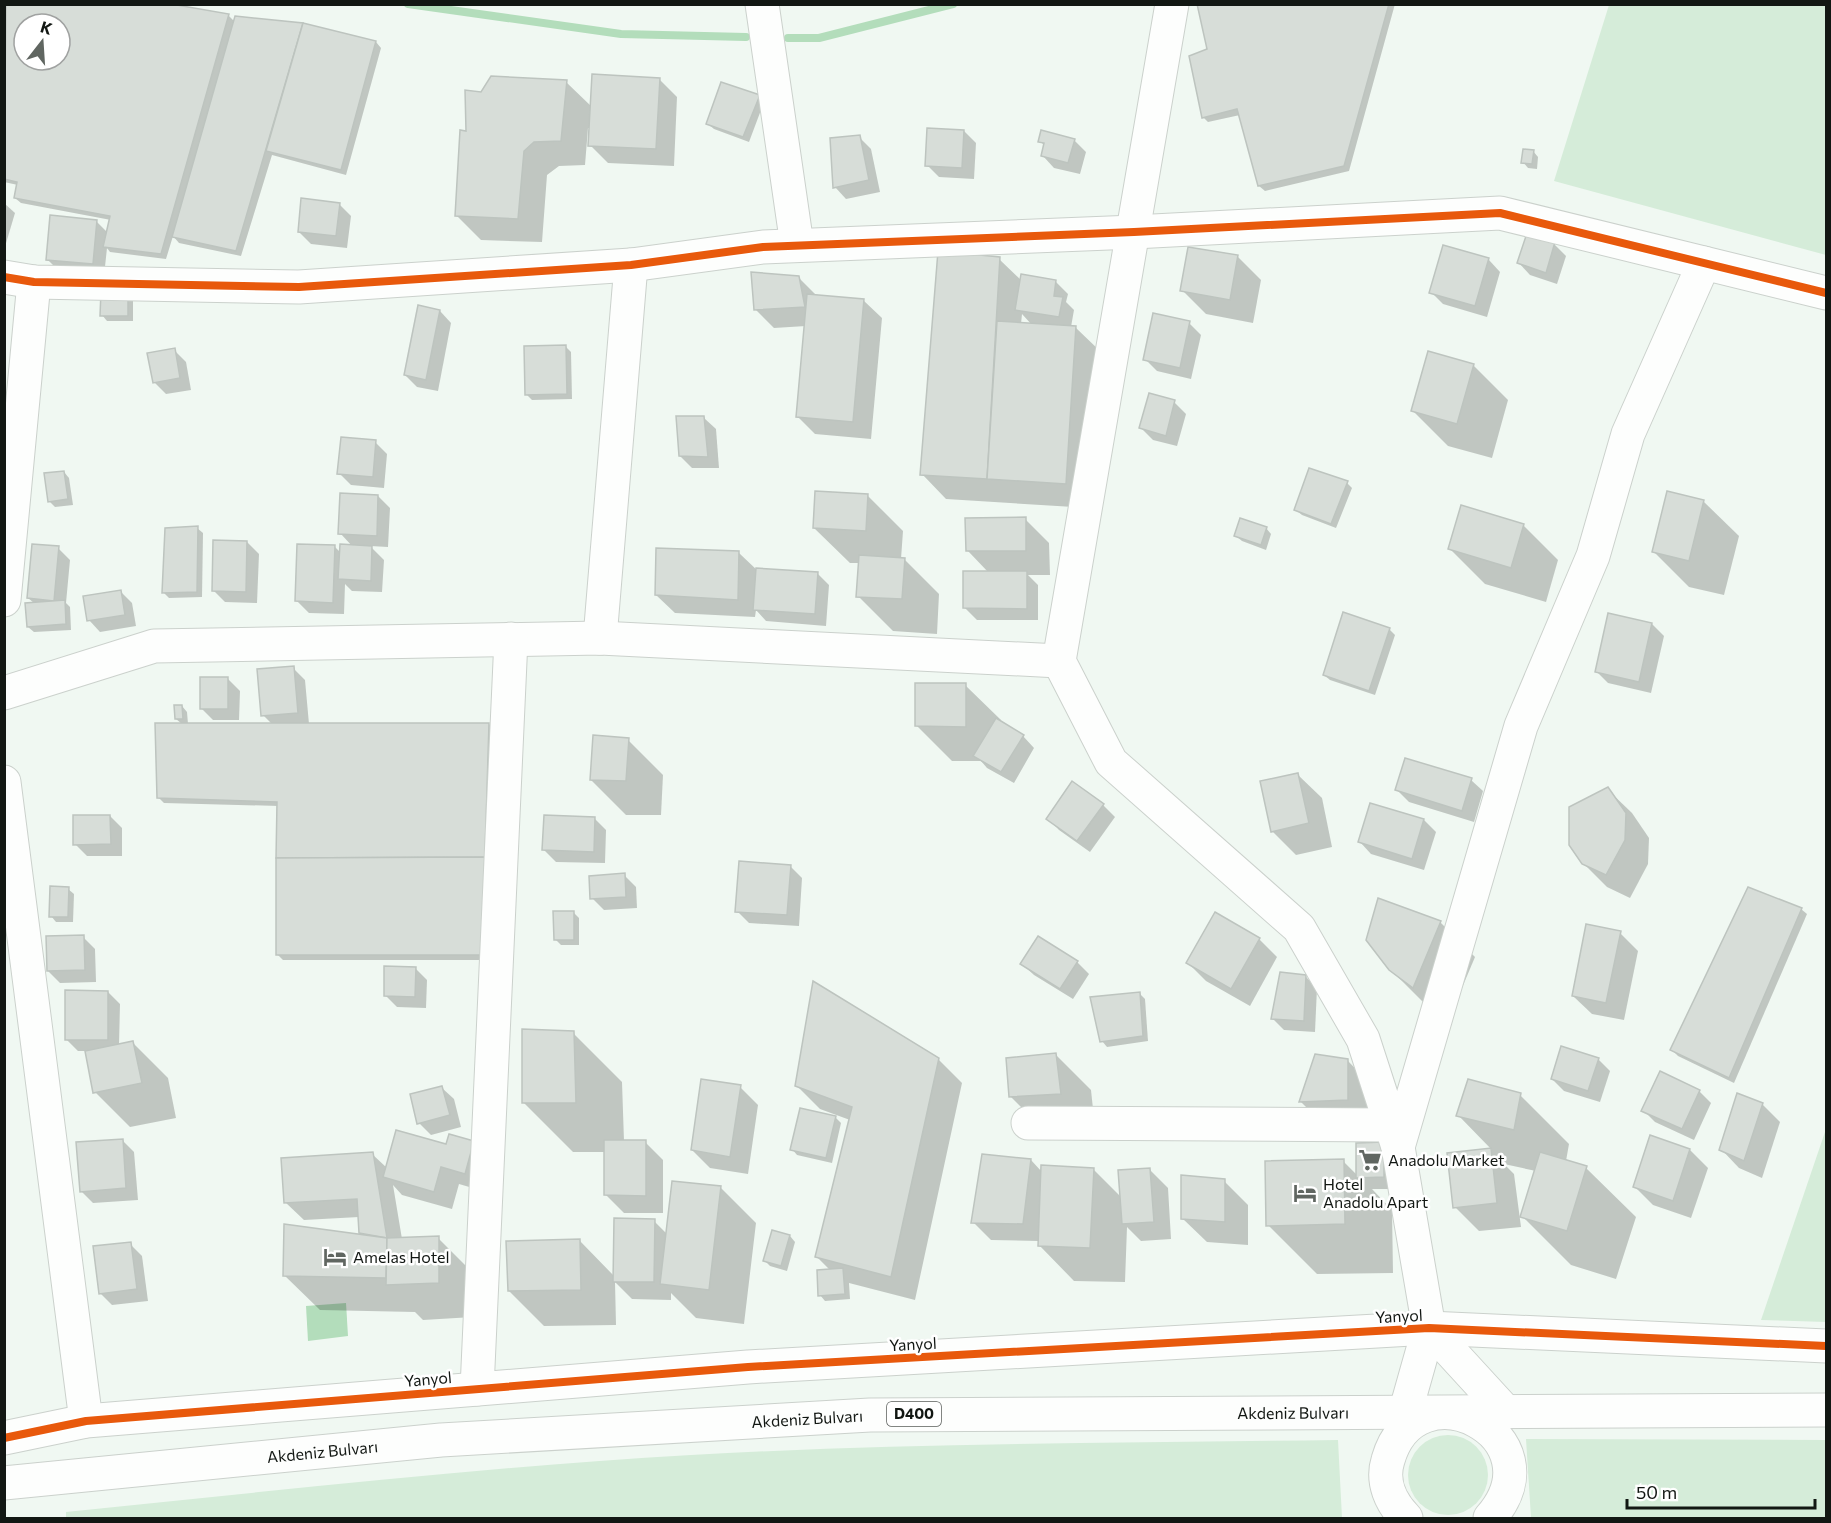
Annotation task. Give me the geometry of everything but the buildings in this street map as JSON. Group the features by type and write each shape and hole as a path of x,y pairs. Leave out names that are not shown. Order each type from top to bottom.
{"main road":[{"path":"1172,4 1059,661 1111,762 1299,928 1363,1039 1395,1136 1429,1328 1405,1413"},
{"path":"763,9 797,245"},
{"path":"4,600 19,280 299,287 631,265 763,247 1134,232 1500,213 1827,293"},
{"path":"1395,1136 1521,726 1593,556 1628,435 1704,263"},
{"path":"600,638 631,265"},
{"path":"4,693 154,646 600,638 1059,661"},
{"path":"477,1389 511,639"},
{"path":"4,782 86,1421"},
{"path":"1028,1123 1395,1136"},
{"path":"1429,1328 1506,1412"},
{"name":"Yanyol","path":"4,1438 86,1421 759,1366 1429,1328 1827,1346"},
{"name":"Akdeniz Bulvarı","path":"4,1483 441,1440 870,1414 1827,1410"},
{"path":"1406,1518 1396,1508 1387,1488 1386,1467 1392,1446 1405,1430 1422,1418 1443,1412 1462,1414 1481,1422 1495,1434 1505,1451 1509,1470 1507,1489 1500,1507 1490,1518"}],"shaded area":[{"path":"1609,5 1826,5 1826,255 1554,181"},
{"path":"1826,1129 1826,1322 1761,1320"},
{"path":"346,1303 348,1336 308,1341 306,1306"},
{"path":"1448,1435 1463,1438 1476,1447 1485,1460 1488,1475 1485,1490 1476,1503 1463,1512 1448,1515 1433,1512 1420,1503 1411,1490 1408,1475 1411,1460 1420,1447 1433,1438"},
{"path":"1526,1439 1826,1440 1826,1518 1531,1518"},
{"path":"1338,1440 1342,1518 66,1518 66,1512 300,1488 534,1466 691,1455 933,1446"}],"waterway":[{"path":"408,4 621,34 746,37"},
{"path":"788,38 819,38 953,4"}],"cycle path":[{"path":"4,277 34,282 299,287 631,265 763,247 1134,232 1500,213 1826,293"},
{"path":"4,1438 86,1421 748,1367 1429,1328 1826,1346"}],"place":[{"name":"Anadolu Market","path":"1370,1160"},
{"name":"Hotel Anadolu Apart","path":"1305,1193"},
{"name":"Amelas Hotel","path":"335,1257"}]}
